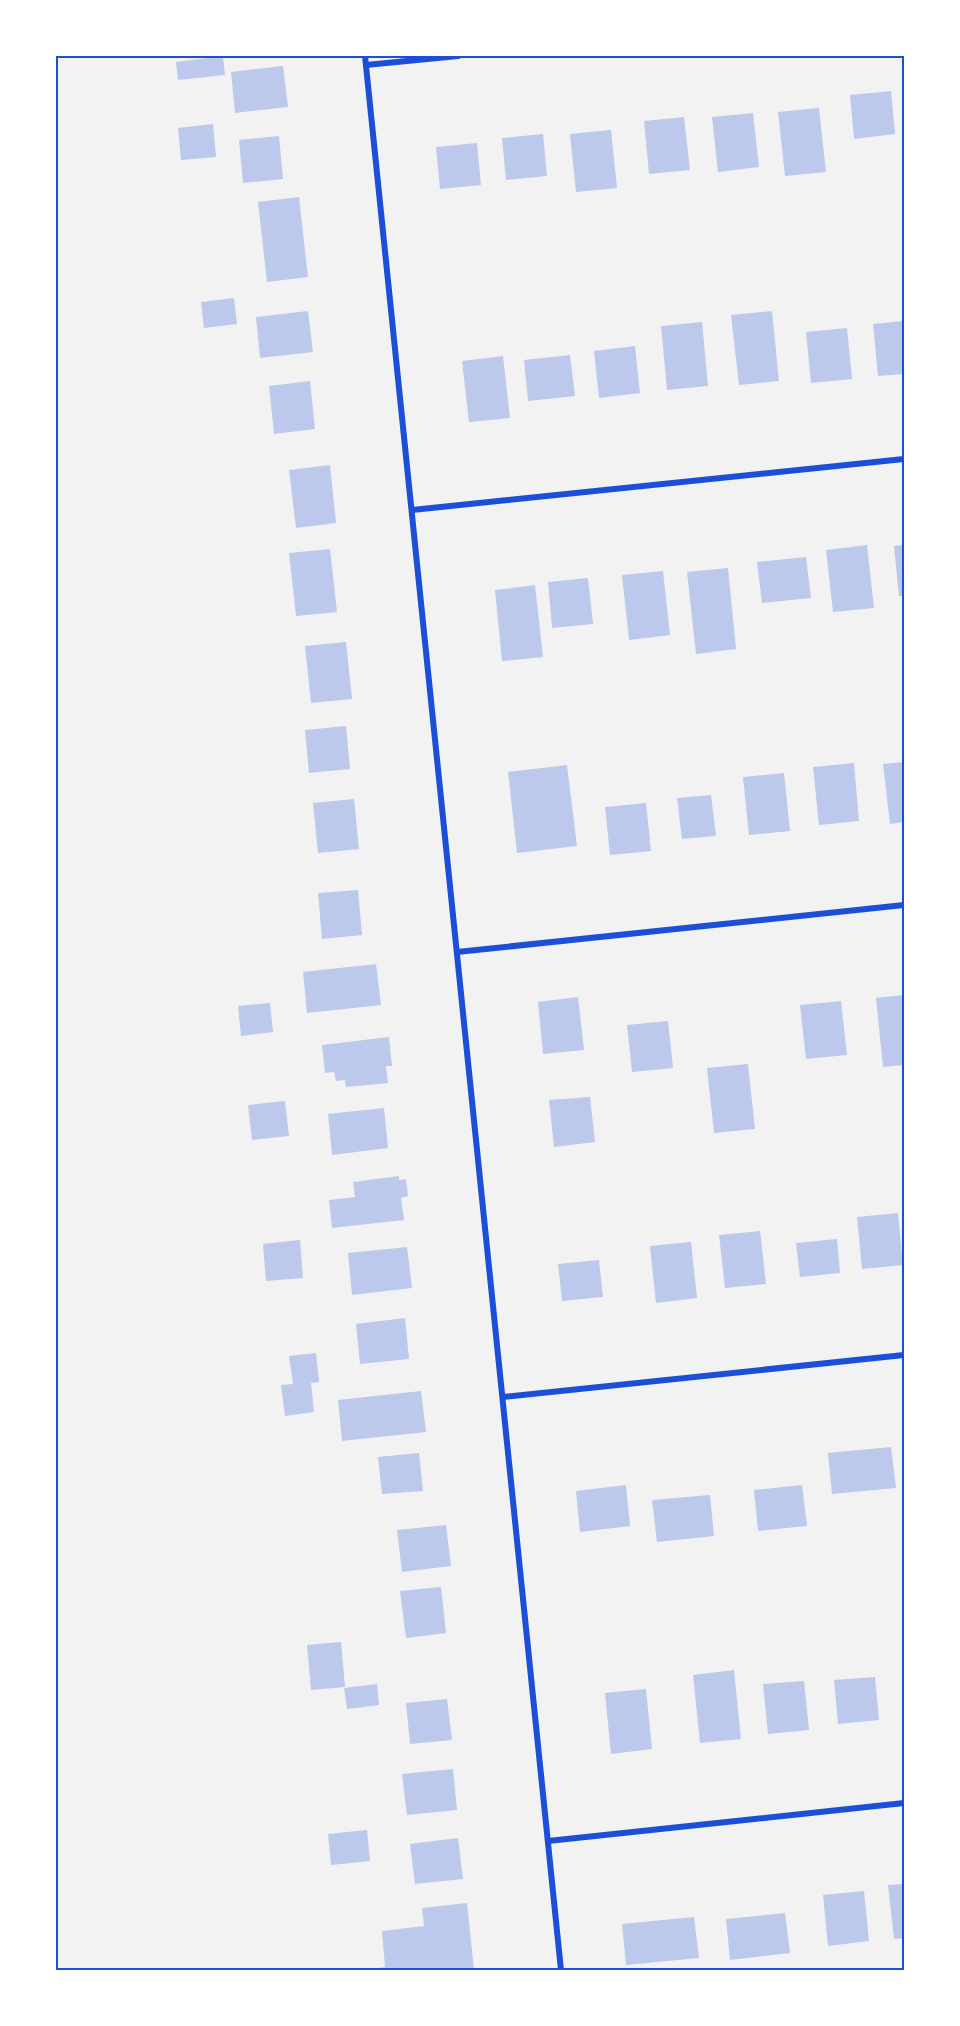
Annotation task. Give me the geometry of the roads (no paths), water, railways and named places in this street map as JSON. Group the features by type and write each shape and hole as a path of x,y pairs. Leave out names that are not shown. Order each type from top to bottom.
{"street":[{"path":"366,56 561,1971"},
{"path":"366,65 458,56"},
{"path":"412,510 904,459"},
{"path":"457,952 904,905"},
{"path":"503,1397 904,1355"},
{"path":"548,1841 904,1803"}]}
